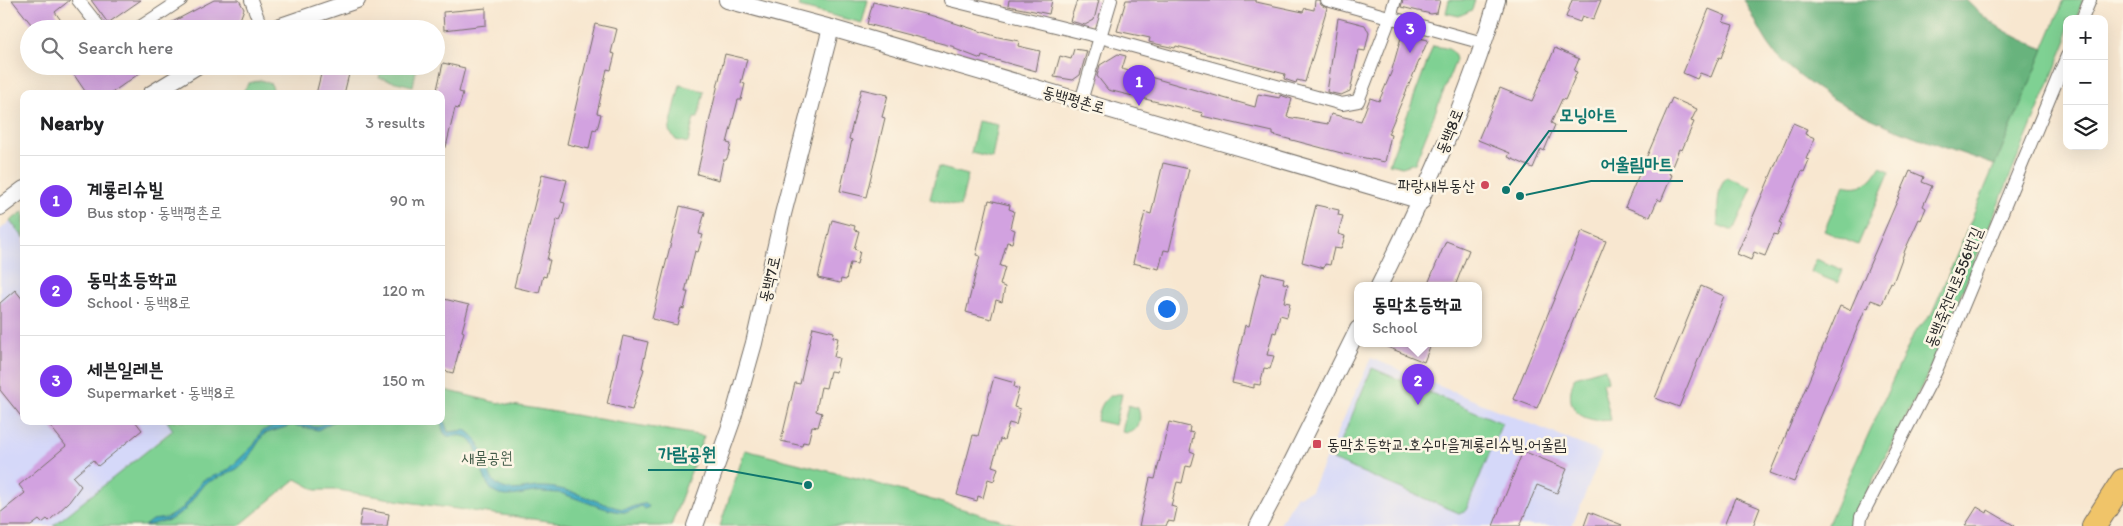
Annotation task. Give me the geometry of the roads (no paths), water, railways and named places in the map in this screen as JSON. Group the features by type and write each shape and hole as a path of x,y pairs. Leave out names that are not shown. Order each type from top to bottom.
{"highway":[{"path":"2094,526 2123,481"}],"street":[{"path":"78,0 95,20"},
{"path":"151,20 181,0"},
{"path":"251,0 259,20"},
{"path":"299,20 358,0"},
{"name":"동백평촌로","path":"726,0 831,28 1422,201"},
{"path":"950,0 1100,38 1342,104 1358,101 1395,0"},
{"path":"1081,101 1111,0"},
{"path":"1327,0 1483,43"},
{"name":"동백8로","path":"1381,282 1422,201 1483,43 1497,0"},
{"path":"2084,15 2090,0"},
{"name":"동백7로","path":"695,526 732,421 754,344 784,214 831,28"},
{"name":"동백죽전대로556번길","path":"1860,526 1861,517 1936,371 2065,60"},
{"path":"158,90 182,75"},
{"path":"0,207 20,192"},
{"path":"1258,526 1354,337"}],"water":[{"path":"445,423 448,432 466,430 473,436 482,450 493,480 503,488 513,490 550,487 570,491 622,509 643,504 647,504 649,507 644,509 641,506 628,512 621,512 600,507 561,493 537,492 506,496 495,493 487,483 475,447 471,441 465,437 447,436 442,425 445,425"},
{"path":"276,425 292,425 264,434 247,460 237,469 204,484 184,511 170,520 144,526 152,520 167,518 183,508 203,480 227,471 254,445 262,431"},
{"path":"292,425 316,427 327,425 318,430"}],"place":[{"name":"세븐일레븐","path":"1410,53"},
{"name":"계룡리슈빌","path":"1139,106"},
{"name":"파랑새부동산","path":"1485,185"},
{"name":"모닝아트","path":"1506,190"},
{"name":"어울림마트","path":"1520,196"},
{"name":"동막초등학교","path":"1418,405"},
{"name":"동막초등학교.호수마을계룡리슈빌.어울림","path":"1317,444"},
{"name":"가람공원","path":"808,485"}],"park label":[{"name":"새물공원","path":"487,457"}]}
